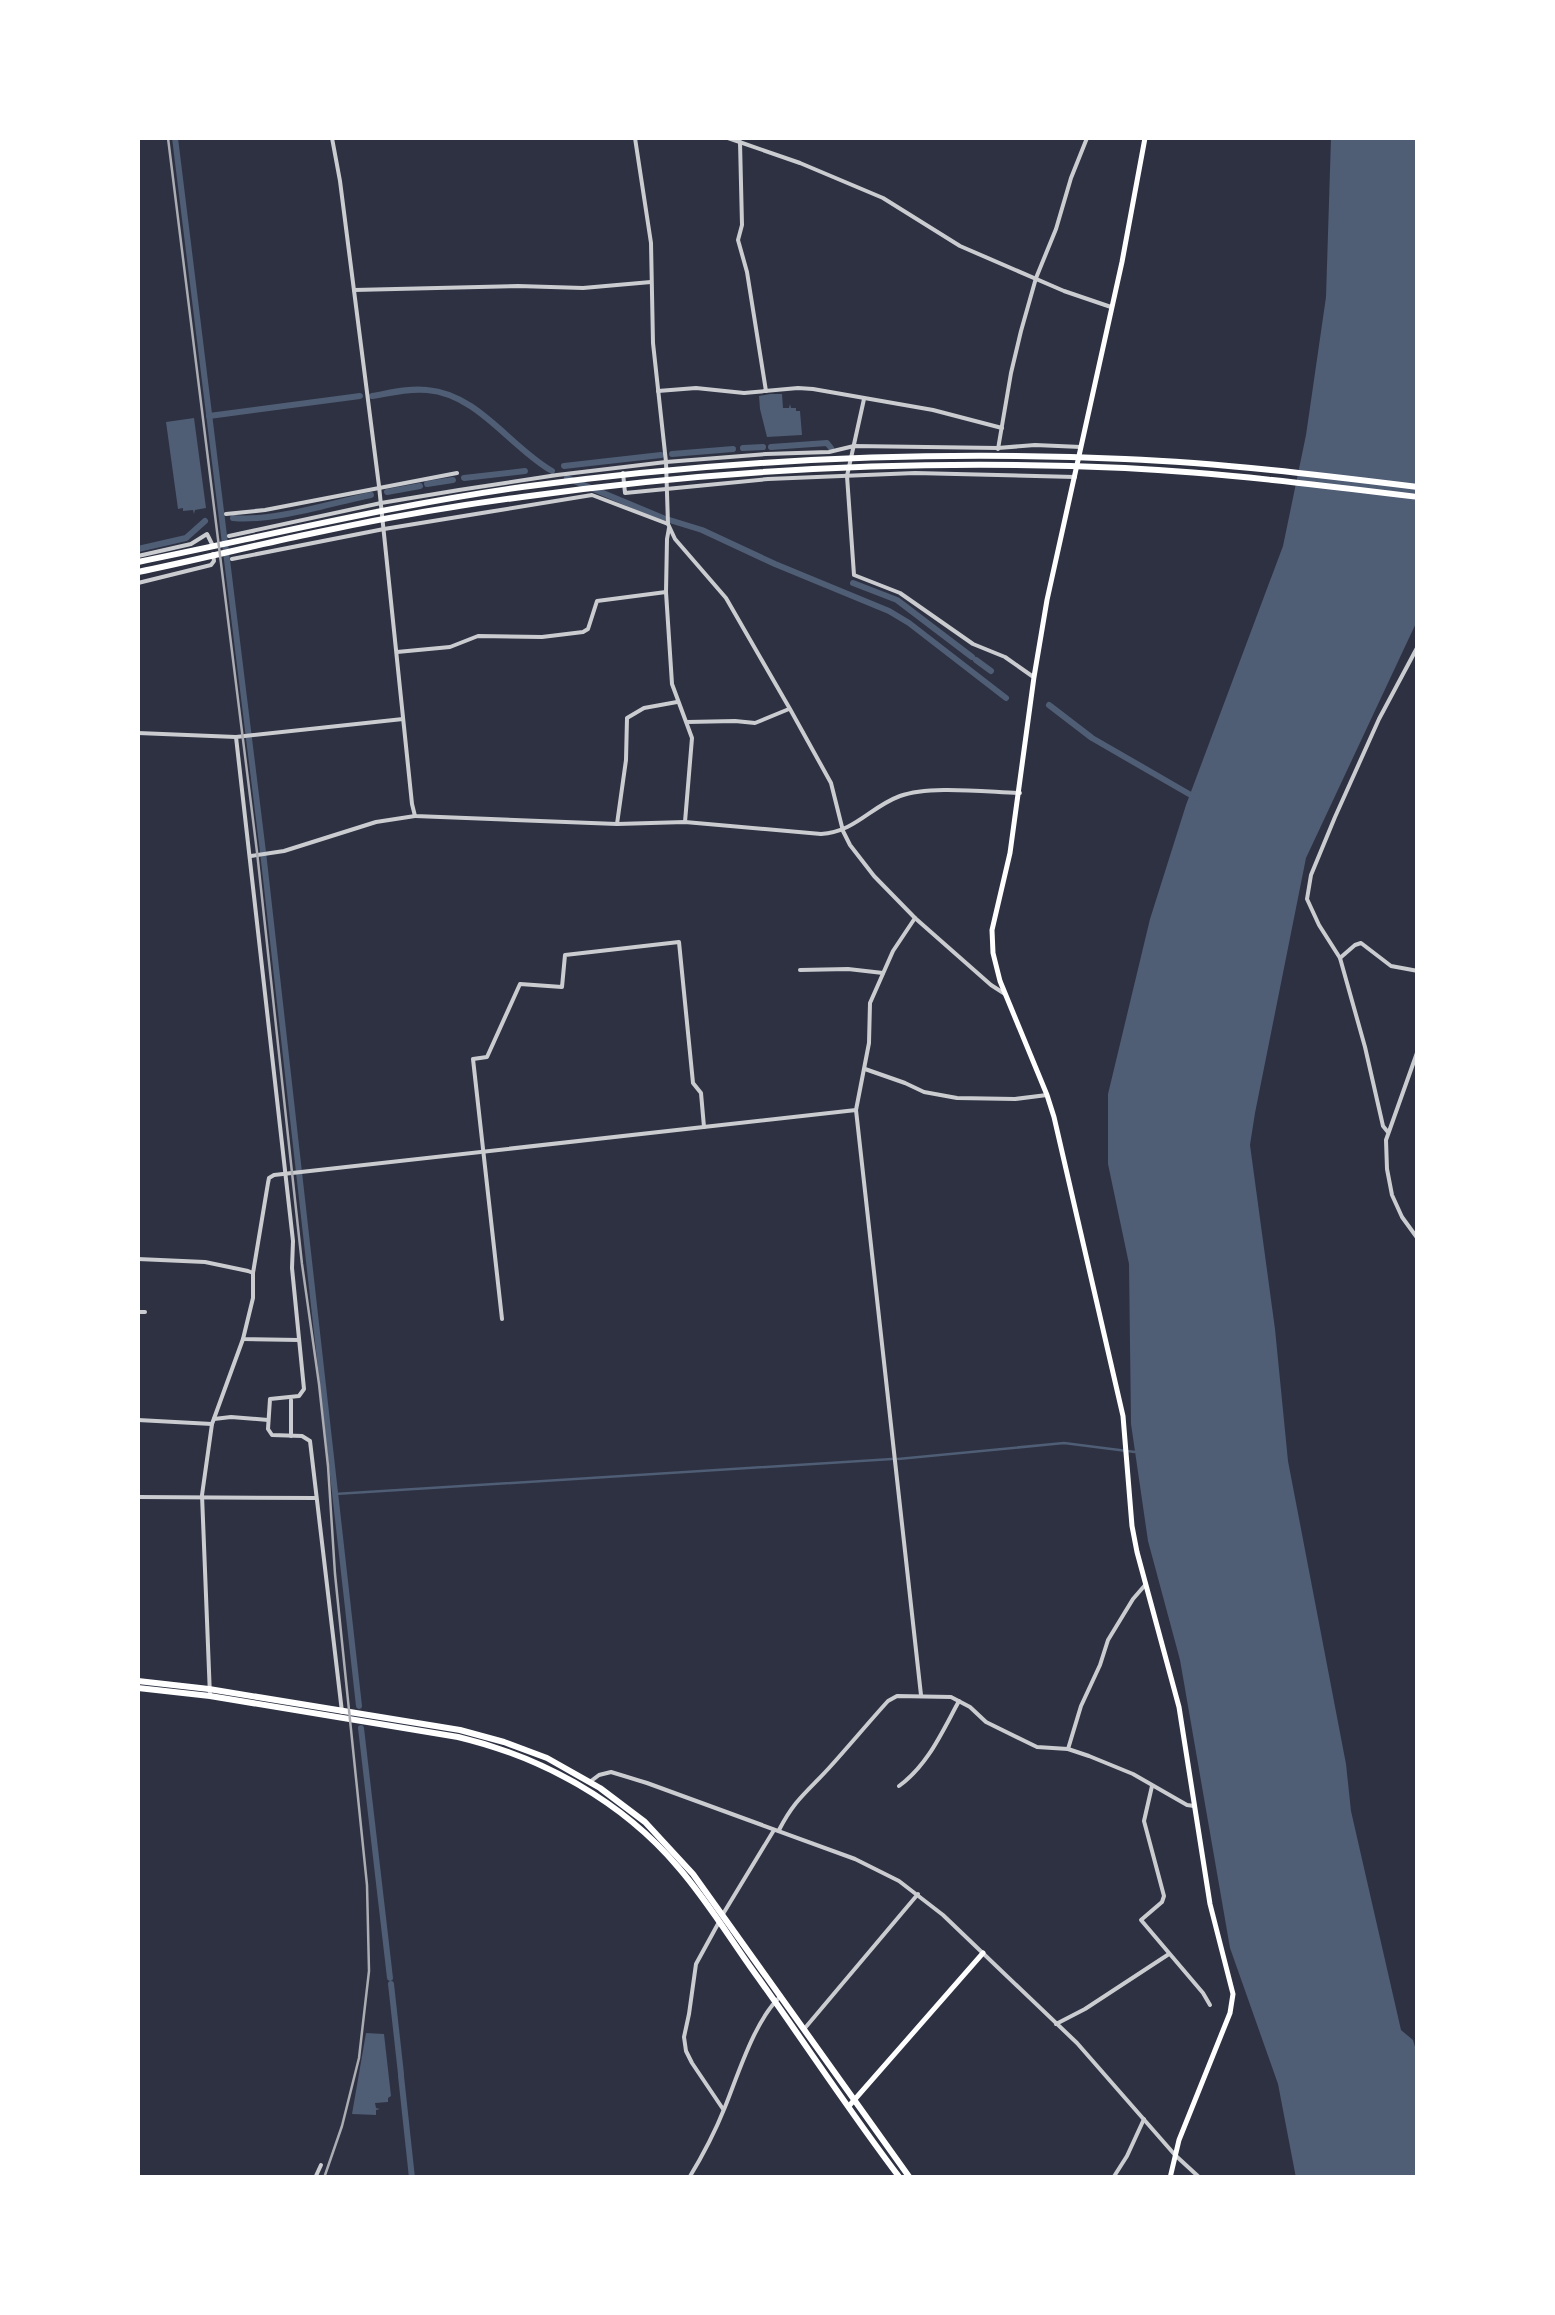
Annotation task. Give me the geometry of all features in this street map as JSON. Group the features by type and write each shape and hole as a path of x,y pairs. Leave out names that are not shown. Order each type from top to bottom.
{"highway":[{"path":"138,559 523,487 776,462 924,456 1108,458 1418,487"},
{"path":"138,572 444,508 639,483 794,470 924,466 1127,468 1418,497"},
{"path":"138,1685 342,1709 490,1738 547,1758 626,1817 688,1878 910,2178"},
{"path":"209,1692 488,1744 588,1785"},
{"path":"778,1998 804,2028 900,2178"}],"main road":[{"path":"1145,138 1135,202 1048,600 1010,854 992,930 1004,994 1048,1094 1121,1406 1132,1526 1179,1707 1210,1904 1233,1998 1174,2155 1170,2178"},
{"path":"852,2103 982,1953"}],"street":[{"path":"332,138 379,486 416,816"},
{"path":"635,138 652,243 658,391 668,488 666,592 672,684 692,748 686,822"},
{"path":"728,138 883,198 960,246 1112,308"},
{"path":"989,474 1036,278 1087,138"},
{"path":"740,142 742,224 738,240 747,272 766,391"},
{"path":"354,290 583,288 651,282"},
{"path":"658,391 798,388 933,410 1002,428"},
{"path":"864,399 847,476 854,575 900,593 972,644 1005,657 1034,677"},
{"path":"229,536 381,503 666,462 828,452 854,446 1081,447"},
{"path":"622,467 625,493 768,479 915,473 1075,477"},
{"path":"226,514 265,510 458,472"},
{"path":"542,477 547,501"},
{"path":"232,559 592,495 668,522 675,539 726,598 790,709 830,783 850,845 915,918 1004,994"},
{"path":"138,559 192,544 207,534 212,540 211,565 138,584"},
{"path":"396,652 450,647 493,634 542,637 583,632 588,629 597,601 666,592"},
{"path":"1387,1131 1340,958 1307,898 1321,850 1371,735 1418,646"},
{"path":"617,824 626,760 626,718 644,708 679,702"},
{"path":"687,722 755,723 790,709"},
{"path":"138,733 236,737 403,719"},
{"path":"236,737 293,1240 292,1268 304,1389 299,1396 270,1399 268,1430 272,1435 302,1436 310,1441 342,1719"},
{"path":"251,856 416,816 617,824 686,822 822,834 843,831 893,799 915,792 1020,793"},
{"path":"915,918 893,951 870,1003 872,1022 856,1110 921,1695"},
{"path":"502,1319 473,1060 487,1057 520,984 562,987 565,955 679,942 693,1083 701,1093 704,1127"},
{"path":"1340,958 1361,943 1391,966 1418,972"},
{"path":"800,970 884,973"},
{"path":"1418,1050 1387,1131 1386,1156 1392,1195 1418,1238"},
{"path":"865,1069 924,1092 957,1098 1015,1099 1048,1094"},
{"path":"209,1692 203,1494 213,1421 253,1298 253,1274 270,1178 856,1110"},
{"path":"138,1260 205,1262 253,1274"},
{"path":"138,1312 145,1312"},
{"path":"243,1338 299,1340"},
{"path":"291,1398 291,1436"},
{"path":"138,1420 268,1420"},
{"path":"138,1497 203,1494 316,1498"},
{"path":"1068,1749 1108,1640 1146,1584"},
{"path":"724,2110 686,2051 684,2037 696,1964 793,1804 888,1701 897,1696 921,1695 959,1700 986,1722 1037,1747 1068,1749 1133,1774 1194,1806"},
{"path":"899,1786 915,1775 959,1700"},
{"path":"588,1785 606,1772 622,1774 855,1859 918,1894 1094,2062 1174,2155 1200,2178"},
{"path":"1152,1786 1144,1821 1164,1896 1140,1920 1210,2005"},
{"path":"804,2028 918,1894"},
{"path":"1056,2024 1169,1954"},
{"path":"689,2178 724,2110 748,2050 778,1998"},
{"path":"1113,2178 1144,2119"},
{"path":"315,2178 321,2164"}],"water":[{"path":"1331,138 1417,138 1417,621 1306,858 1250,1145 1288,1461 1346,1764 1351,1811 1401,2030 1413,2040 1417,2054 1417,2177 1296,2178 1278,2084 1230,1948 1180,1660 1148,1541 1131,1424 1129,1264 1108,1164 1108,1094 1150,919 1186,805 1283,546 1306,435 1326,297"},
{"path":"782,394 783,408 790,404 800,411 802,435 767,437 759,396"},
{"path":"194,418 206,508 195,510 194,514 193,510 178,509 166,422"},
{"path":"366,2033 384,2034 391,2096 388,2102 375,2103 380,2109 376,2115 352,2114"}],"waterway":[{"path":"175,138 263,852 359,1706"},
{"path":"372,396 427,390 462,401 552,471"},
{"path":"209,416 360,396"},
{"path":"771,447 827,443 831,448"},
{"path":"743,448 763,447"},
{"path":"672,454 733,449"},
{"path":"564,466 661,455"},
{"path":"464,478 525,471"},
{"path":"567,478 702,530 889,611 1006,698"},
{"path":"427,484 453,480"},
{"path":"387,492 420,486"},
{"path":"233,518 284,515 371,495"},
{"path":"138,549 186,538 205,521"},
{"path":"853,583 897,600 972,657"},
{"path":"976,660 991,671"},
{"path":"1049,705 1092,738 1196,798"},
{"path":"898,1459 1064,1443 1135,1452"},
{"path":"335,1494 892,1459"},
{"path":"361,1728 390,1978"},
{"path":"391,1984 401,2074"},
{"path":"401,2076 412,2178"}],"railway":[{"path":"168,138 319,1384 367,1885 369,1971 359,2058 324,2178"}]}
